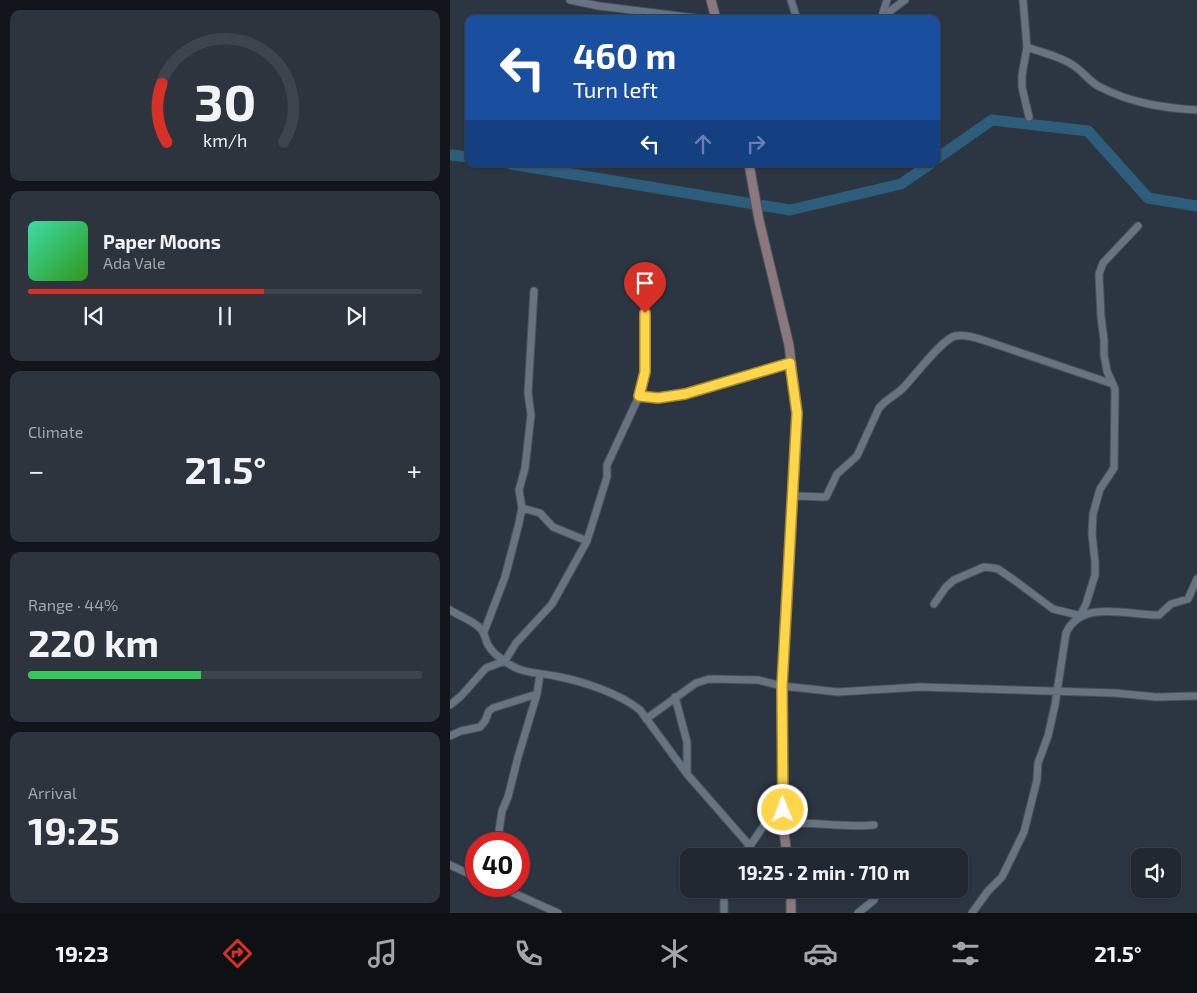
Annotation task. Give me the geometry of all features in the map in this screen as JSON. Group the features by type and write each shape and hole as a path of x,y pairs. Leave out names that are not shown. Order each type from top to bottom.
{"street":[{"path":"570,0 599,6 670,15"},
{"path":"711,0 715,15"},
{"path":"791,0 796,15"},
{"path":"882,15 887,0"},
{"path":"885,15 905,0"},
{"path":"1023,0 1027,47 1022,87 1029,116"},
{"path":"1027,47 1065,61 1076,67 1099,87 1131,100 1152,106 1197,110"},
{"path":"750,167 759,220 789,345 797,413 782,686 783,824 786,848"},
{"path":"1081,616 1095,575 1092,534 1097,499 1100,488 1114,468 1115,389 1107,371 1104,355 1099,274 1103,263 1138,226"},
{"path":"484,632 511,557 522,508 519,490 525,468 531,415 528,393 534,291"},
{"path":"450,705 461,696 486,668 504,661 516,642 552,604 587,541 607,477 607,465 639,396 645,372 645,295"},
{"path":"792,496 826,497 838,474 857,456 884,401 899,392 944,342 955,336 969,336 986,340 1114,384"},
{"path":"639,396 658,398 685,394 790,363"},
{"path":"522,508 540,513 553,527 587,541"},
{"path":"934,604 946,587 954,580 984,567 998,569 1053,609 1081,616"},
{"path":"972,913 988,891 1002,877 1024,832 1037,780 1038,763 1048,736 1066,633 1069,626 1081,616 1100,611 1159,615 1171,604 1188,599 1197,579"},
{"path":"450,610 479,627 484,632 492,650 515,668 526,672 556,676 621,696 640,710 688,774 750,846 783,797"},
{"path":"499,832 502,811 508,797 537,694 540,674"},
{"path":"646,719 696,683 709,679 745,679 782,686 838,692 920,687 1057,690 1156,697 1197,696"},
{"path":"450,736 461,731 480,727 489,711 493,708 537,694"},
{"path":"675,697 687,742 688,774"},
{"path":"783,824 799,822 842,826 874,825"},
{"path":"450,865 465,872"},
{"path":"522,897 558,913"},
{"path":"724,898 724,913"},
{"path":"791,898 791,913"},
{"path":"858,913 875,898"}],"waterway":[{"path":"940,156 992,120 1088,131 1148,198 1197,206"},
{"path":"450,155 465,157"},
{"path":"529,167 790,210 901,184 926,167"}],"route":[{"path":"645,313 645,372 639,396 658,398 685,394 790,363 797,413 782,686 783,810"}]}
